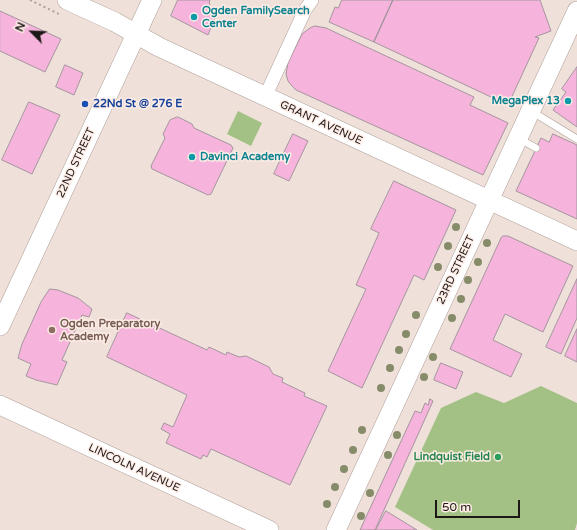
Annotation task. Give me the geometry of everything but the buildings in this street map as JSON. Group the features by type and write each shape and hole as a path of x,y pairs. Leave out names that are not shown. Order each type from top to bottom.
{"street":[{"name":"GRANT AVENUE","path":"67,0 115,22 154,45 577,241"},
{"name":"22ND STREET","path":"0,326 152,0"},
{"path":"265,97 305,10 312,0"},
{"name":"23RD STREET","path":"336,530 577,11"},
{"name":"LINCOLN AVENUE","path":"0,405 269,530"}],"lane":[{"path":"531,110 577,139"},
{"path":"518,137 536,148"}],"green space":[{"path":"238,111 262,123 251,146 227,134"},
{"name":"Lindquist Field","path":"541,386 577,403 577,523 575,530 433,530 395,507 441,408 476,392 504,403"}],"place":[{"name":"Ogden FamilySearch Center","path":"194,17"},
{"name":"MegaPlex 13","path":"568,101"},
{"name":"22Nd St @ 276 E","path":"85,104"},
{"name":"Davinci Academy","path":"192,157"},
{"name":"Ogden Preparatory Academy","path":"52,330"},
{"name":"Lindquist Field","path":"498,457"}]}
